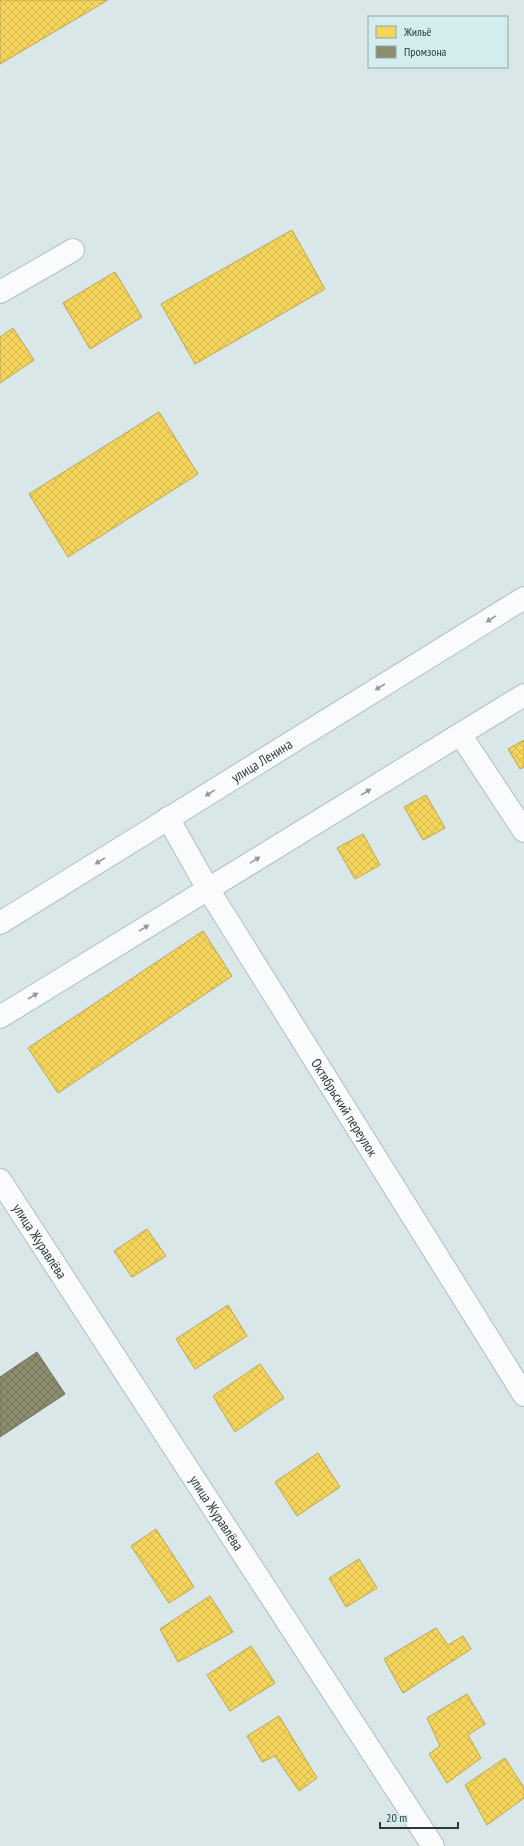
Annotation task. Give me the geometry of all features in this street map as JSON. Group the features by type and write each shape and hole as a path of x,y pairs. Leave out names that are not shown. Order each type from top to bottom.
{"street":[{"path":"0,292 73,250"},
{"name":"улица Ленина","path":"0,923 524,598"},
{"path":"0,1017 524,695"},
{"path":"460,734 524,831"},
{"name":"Октябрьский переулок","path":"168,818 208,889 524,1395"},
{"name":"улица Журавлёва","path":"0,1180 433,1846"}],"building: Жильё":[{"path":"0,0 108,0 0,64"},
{"path":"292,230 325,289 195,364 161,304"},
{"path":"115,272 142,317 90,349 63,303"},
{"path":"13,328 34,360 0,383 0,337"},
{"path":"159,412 198,474 68,557 29,494"},
{"path":"524,740 524,767 520,769 508,749"},
{"path":"426,795 445,828 423,840 404,807"},
{"path":"363,834 380,865 355,879 337,848"},
{"path":"203,931 232,976 58,1093 28,1048"},
{"path":"147,1229 166,1256 132,1277 114,1251"},
{"path":"228,1305 247,1336 195,1369 176,1339"},
{"path":"260,1364 284,1398 235,1432 213,1396"},
{"path":"318,1453 340,1487 297,1516 275,1482"},
{"path":"156,1529 194,1587 169,1603 131,1546"},
{"path":"359,1559 377,1588 346,1607 329,1578"},
{"path":"210,1596 233,1632 178,1662 160,1629"},
{"path":"436,1628 448,1645 463,1636 471,1649 403,1693 384,1659"},
{"path":"251,1646 275,1683 230,1711 207,1675"},
{"path":"467,1694 485,1724 468,1735 481,1758 447,1783 429,1754 440,1746 427,1718"},
{"path":"279,1716 317,1778 299,1791 275,1756 262,1762 247,1736"},
{"path":"505,1758 524,1788 524,1798 487,1825 465,1785"}],"building: Промзона":[{"path":"37,1352 65,1394 0,1437 0,1377"}]}
